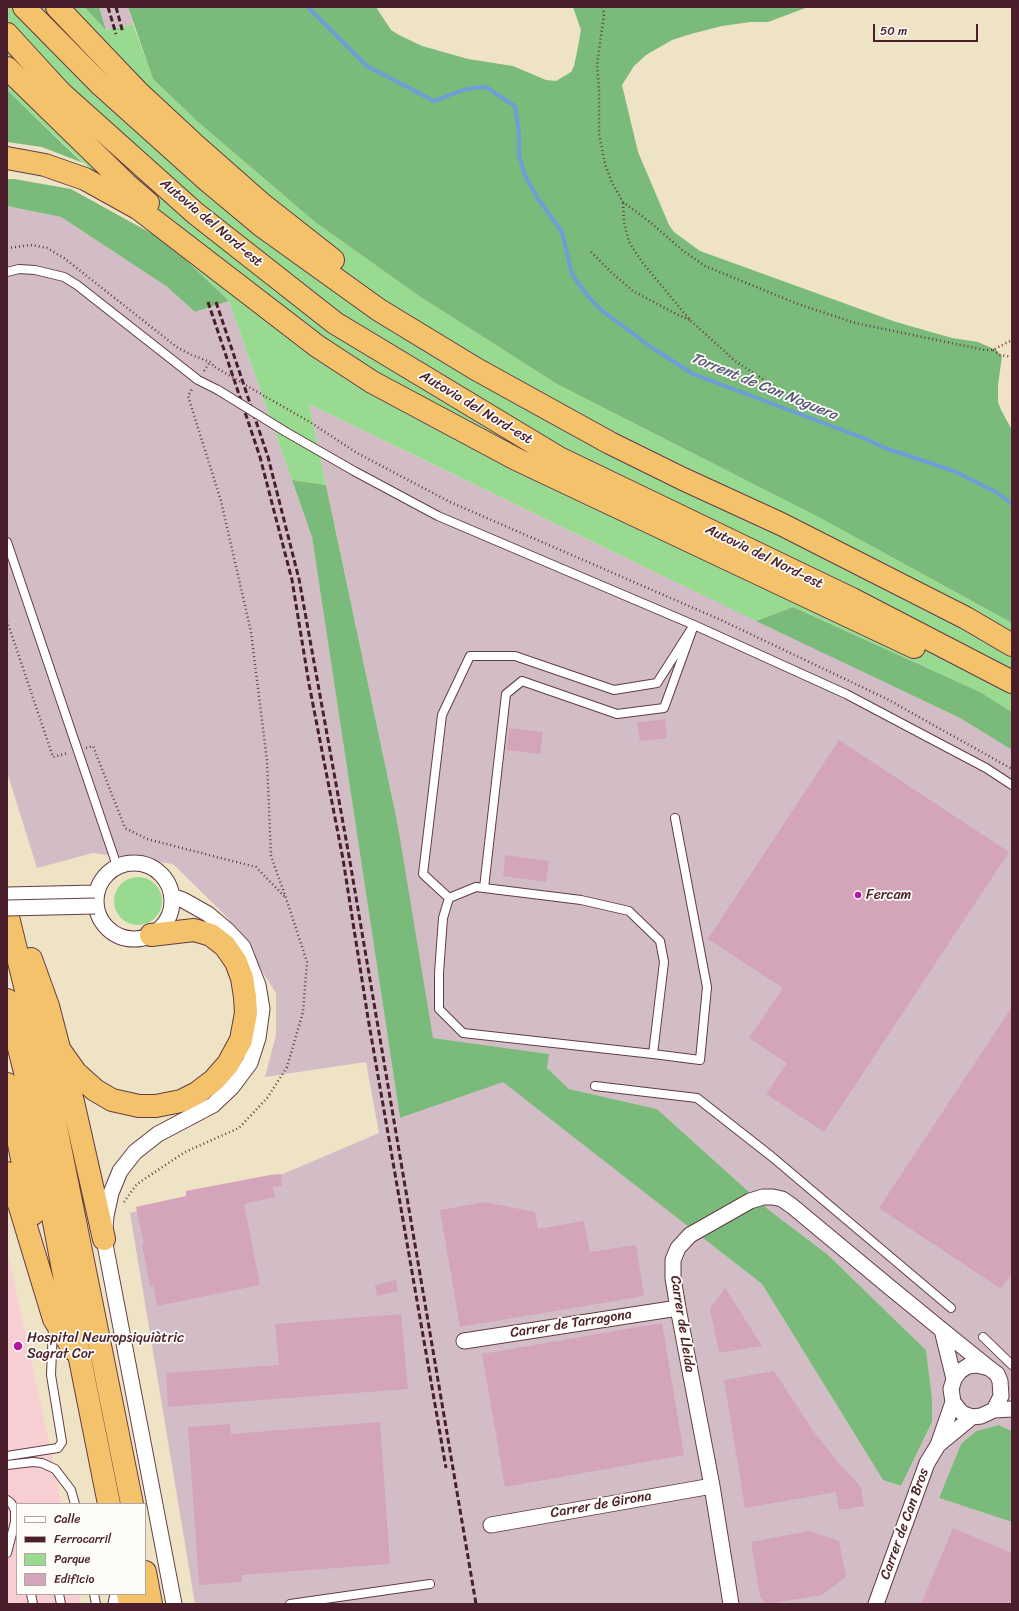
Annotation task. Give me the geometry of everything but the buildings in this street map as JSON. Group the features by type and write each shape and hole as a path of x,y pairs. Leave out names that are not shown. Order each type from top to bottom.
{"highway":[{"path":"24,7 100,84 154,135 262,226 379,310 476,369 610,443 788,528 966,618 1012,645"},
{"path":"57,7 138,92 195,146 264,205 345,269 576,424"},
{"name":"Autovia del Nord-est","path":"7,34 61,93 195,213 335,323 560,458 852,599 1012,682"},
{"path":"7,68 126,184 194,242 369,370 516,459"},
{"path":"7,158 45,165 85,179 139,209 317,346 372,382 516,459 741,567 936,658 1012,699"},
{"path":"7,902 27,949 48,1006 73,1102 104,1238"},
{"path":"7,913 39,1043 132,1503"},
{"path":"58,1048 76,1073 95,1090 112,1100 139,1106 156,1106 181,1101 214,1080 228,1064 241,1040 246,1013 242,978 236,962 225,946 211,936 194,930 151,935"},
{"path":"7,1000 27,1080 80,1359 110,1503"},
{"path":"7,1084 32,1205 40,1275"},
{"path":"7,1174 20,1207 54,1319 80,1359"},
{"path":"146,1577 151,1604"}],"street":[{"path":"130,862 139,863 155,869 166,881 172,896 171,914 167,922 151,935 141,939 120,937 111,932 101,920 95,900 102,878 117,866 130,862"},
{"path":"7,895 95,900"},
{"path":"172,896 183,900 208,914 227,930 243,947 258,985 262,1009 258,1038 250,1062 232,1086 213,1105 158,1134 135,1152 120,1171 111,1193 106,1216 104,1238 174,1604"},
{"path":"7,908 95,900"},
{"name":"Carrer de Lleida","path":"731,1604 712,1486 673,1278 673,1260 678,1248 690,1235 750,1201 763,1197 782,1199 989,1368"},
{"name":"Carrer de Tarragona","path":"464,1341 678,1308"},
{"path":"942,1330 954,1379"},
{"path":"977,1365 989,1368 1006,1385 994,1410 988,1414 972,1417 960,1411 953,1402 951,1389 954,1379 960,1371 968,1366 977,1365"},
{"name":"Carrer de Can Bros","path":"876,1604 926,1463 938,1445 953,1402"},
{"path":"994,1410 1012,1409"},
{"name":"Carrer de Can Bros","path":"938,1445 972,1417"},
{"name":"Carrer de Girona","path":"491,1525 712,1486"}],"lane":[{"path":"7,272 19,269 35,270 64,277 77,285 198,380 218,390 286,432 354,471 438,516 694,625 846,694 986,768 1012,785"},
{"path":"7,542 117,866"},
{"path":"484,888 506,694 522,680 617,714 664,708 694,625"},
{"path":"449,898 423,874 442,716 470,656 515,656 614,690 656,683 694,625"},
{"path":"449,898 443,918 439,973 439,1009 463,1033 700,1060 707,987 676,818"},
{"path":"449,898 476,887 580,900 629,911 660,941 664,962 654,1054"},
{"path":"595,1086 697,1098 771,1156 951,1308"},
{"path":"7,1456 58,1448 62,1442 51,1375 54,1319"},
{"path":"983,1338 1012,1365"},
{"path":"7,1465 42,1462 55,1469 72,1490 74,1503"},
{"path":"7,1553 15,1534 15,1510 12,1503"},
{"path":"290,1604 430,1584"}],"path":[{"path":"603,7 604,15 597,65 599,90 599,134 605,164 612,183 623,202 650,222 695,260 705,266 798,304 855,322 985,350 993,350 1012,340"},
{"path":"623,202 624,222 630,242 642,262 690,320 735,361 780,390"},
{"path":"591,252 633,291 690,320"},
{"path":"993,350 1000,355 1012,357"},
{"path":"7,621 53,757 93,746 125,828 147,839 256,867 286,898 272,856 267,761 251,632 221,501 188,396 210,362"},
{"path":"215,367 310,422 357,453 450,502 729,623 887,699 1012,769"}],"shaded area":[{"path":"99,7 128,7 133,24 106,30"},
{"path":"7,206 61,217 166,286 195,312 229,301 312,537 400,1118 503,1081 762,1284 883,1480 901,1486 932,1422 932,1398 926,1350 827,1254 769,1210 657,1109 569,1089 547,1068 548,1054 433,1038 409,920 397,821 309,404 960,718 1012,750 1012,1431 999,1425 976,1431 961,1444 939,1498 1012,1522 1012,1604 195,1604 130,1213 283,1174 379,1133 366,1062 265,1077 276,1035 276,993 228,918 173,864 93,853 37,868 7,772"},
{"name":"Hospital Neuropsiquiàtric Sagrat Cor","path":"7,1255 47,1433 61,1503 16,1503 16,1595 79,1595 81,1604 7,1604"}],"green space":[{"path":"7,7 84,7 106,30 133,24 153,79 198,122 315,222 419,296 557,384 824,520 1012,623 1012,712 980,692 793,607 756,621 309,404 326,485 292,480 229,301 7,90"},
{"path":"84,7 99,7 106,30"},
{"path":"128,7 376,7 391,30 422,46 468,59 513,66 546,80 556,81 571,72 574,66 581,30 573,7 808,7 768,22 750,22 722,26 691,34 672,40 646,55 634,66 622,85 638,152 669,225 674,232 700,251 896,322 952,338 978,342 996,350 1002,356 998,385 998,402 1012,430 1012,623 824,520 557,384 419,296 315,222 198,122 153,79"},
{"path":"7,90 83,163 42,147 7,142"},
{"path":"7,179 71,189 167,242 229,301 195,312 166,286 61,217 7,206"},
{"path":"292,480 326,485 397,821 433,1038 549,1054 547,1068 569,1089 657,1109 769,1210 827,1254 926,1350 932,1398 932,1422 901,1486 883,1480 762,1284 503,1082 400,1118 312,537"},
{"path":"793,607 980,692 1012,712 1012,750 960,718 756,621"},
{"path":"133,877 143,877 152,881 158,887 161,892 161,910 152,921 143,925 133,925 124,921 118,915 114,906 114,896 118,887 124,881"},
{"path":"999,1425 1012,1431 1012,1522 939,1498 961,1444 976,1431"}],"waterway":[{"name":"Torrent de Can Noguera","path":"308,7 367,66 434,101 466,89 486,87 515,106 519,134 519,155 525,175 536,196 562,232 572,274 586,294 601,310 651,347 693,374 866,439 885,448 954,471 996,492 1012,504"}],"railway":[{"path":"108,7 116,34"},
{"path":"116,7 123,33"},
{"path":"208,302 260,457 292,580 309,684 343,859 368,1018 446,1468"},
{"path":"216,302 268,457 299,579 349,856 476,1604"}],"place":[{"name":"Fercam","path":"858,895"},
{"name":"Hospital Neuropsiquiàtric Sagrat Cor","path":"18,1346"}]}
